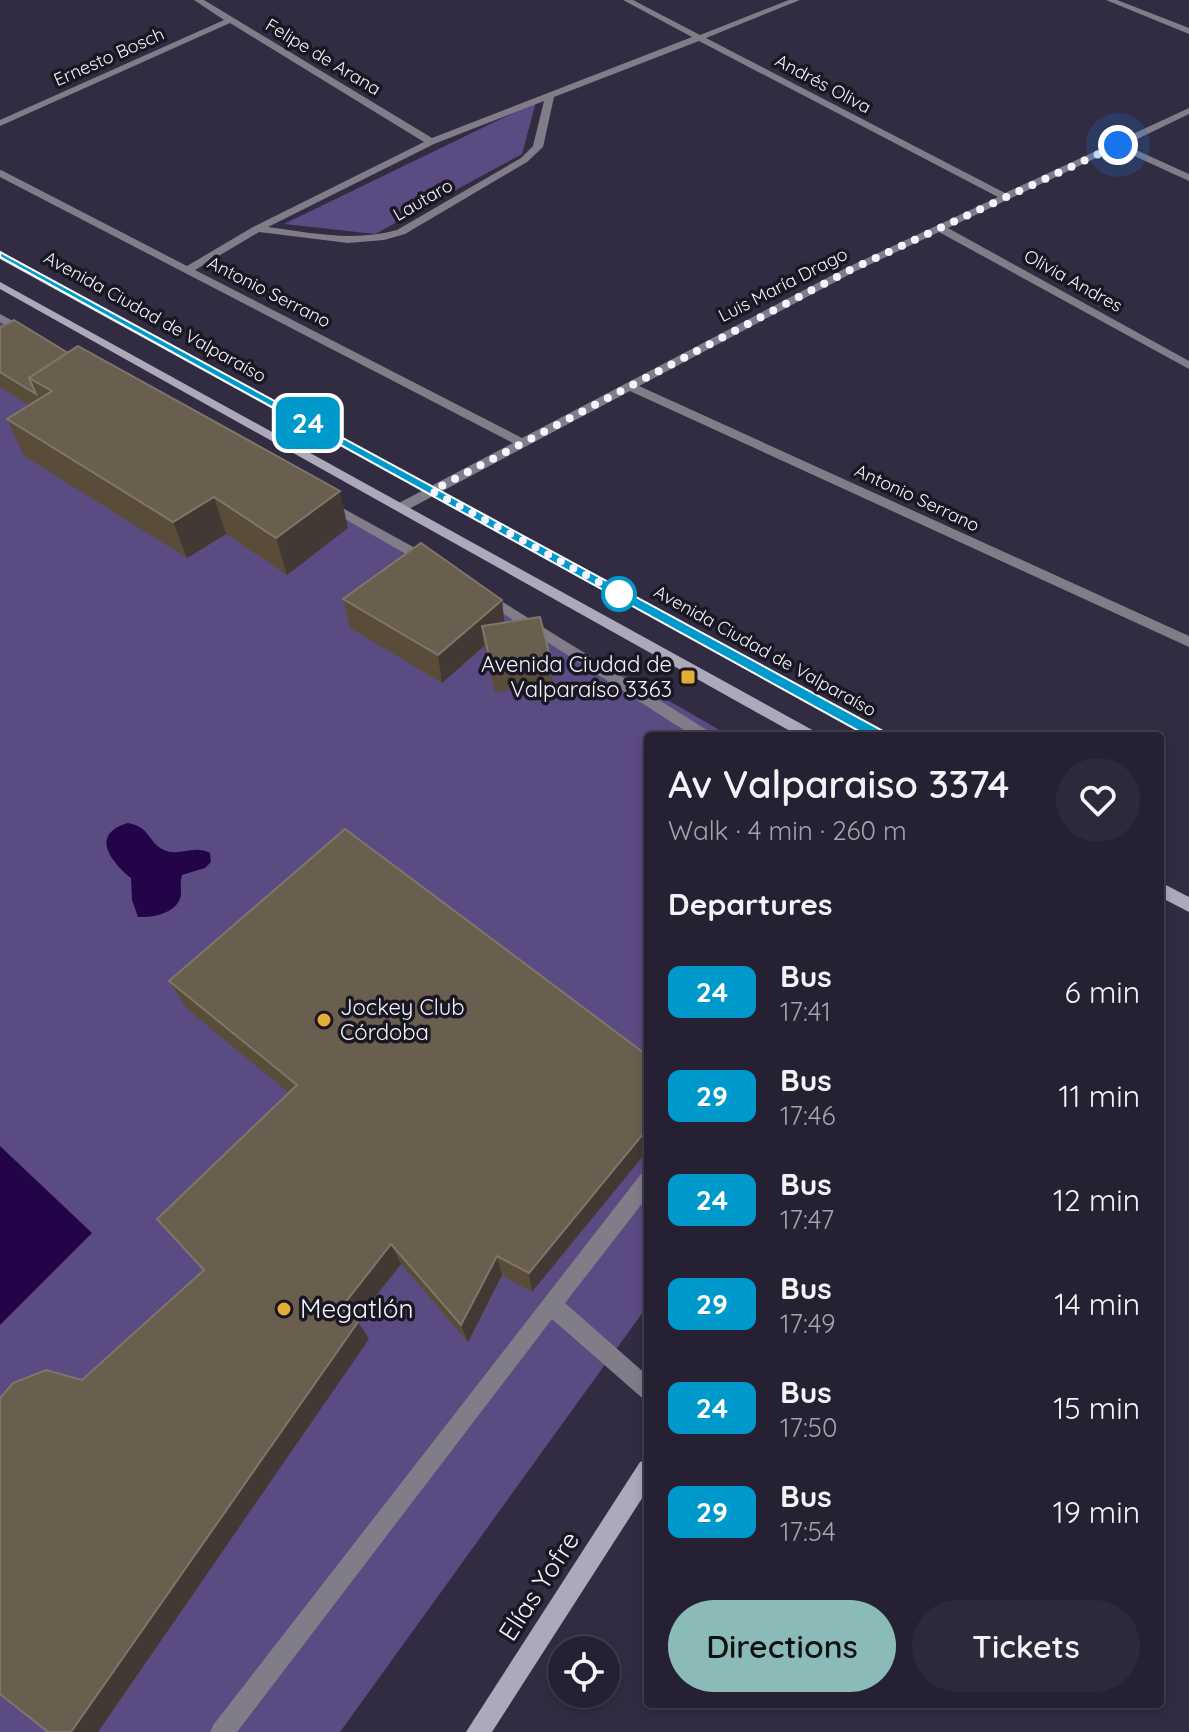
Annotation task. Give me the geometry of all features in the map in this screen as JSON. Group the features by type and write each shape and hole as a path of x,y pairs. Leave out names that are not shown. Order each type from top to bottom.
{"main road":[{"name":"Avenida Ciudad de Valparaíso","path":"0,255 873,732"},
{"path":"0,285 804,732"},
{"path":"1164,891 1189,905"},
{"name":"Elías Yofre","path":"478,1732 644,1476"}],"street":[{"name":"Felipe de Arana","path":"198,0 431,142"},
{"name":"Andrés Oliva","path":"627,0 1005,197"},
{"path":"187,270 257,229 431,142 796,0"},
{"path":"1110,0 1189,31"},
{"name":"Ernesto Bosch","path":"0,123 230,20"},
{"name":"Lautaro","path":"257,229 362,241 382,239 401,232 524,160 538,147 550,94"},
{"name":"Luis María Drago","path":"402,507 850,270 1189,111"},
{"path":"1118,145 1189,178"},
{"name":"Antonio Serrano","path":"0,173 522,443"},
{"name":"Olivia Andres","path":"940,228 1189,366"},
{"path":"0,317 41,341"},
{"name":"Antonio Serrano","path":"629,386 1189,642"},
{"path":"317,498 441,568"},
{"path":"481,593 699,732"},
{"path":"222,1732 644,1186"},
{"path":"551,1304 644,1386"}],"shaded area":[{"path":"536,102 522,154 375,234 284,224"},
{"name":"Jockey Club Córdoba","path":"0,316 723,732 644,732 644,1311 340,1732 0,1732"},
{"path":"128,823 145,831 164,850 210,853 211,862 205,868 182,875 179,900 176,906 164,913 138,917 132,900 131,878 116,864 107,848 109,834"},
{"path":"0,1146 92,1233 0,1325"}],"building":[{"path":"14,320 68,353 29,378 36,394 0,372 0,328"},
{"path":"78,346 340,491 276,538 214,497 173,522 7,419 52,391 29,378"},
{"path":"421,543 502,600 438,655 343,599"},
{"path":"540,617 552,665 493,673 482,626"},
{"name":"Megatlón","path":"345,829 644,1053 644,1133 529,1273 497,1256 461,1325 391,1244 341,1308 358,1322 71,1732 48,1732 0,1694 0,1398 13,1383 46,1370 82,1380 204,1270 157,1219 297,1085 169,981"}],"bus line":[{"name":"24","path":"0,255 873,732"}],"place":[{"name":"Avenida Ciudad de Valparaíso 3363","path":"688,677"},
{"name":"Jockey Club Córdoba","path":"324,1020"},
{"name":"Megatlón","path":"284,1309"}],"route":[{"path":"619,594 628,598 432,491 850,270 1118,145"}]}
